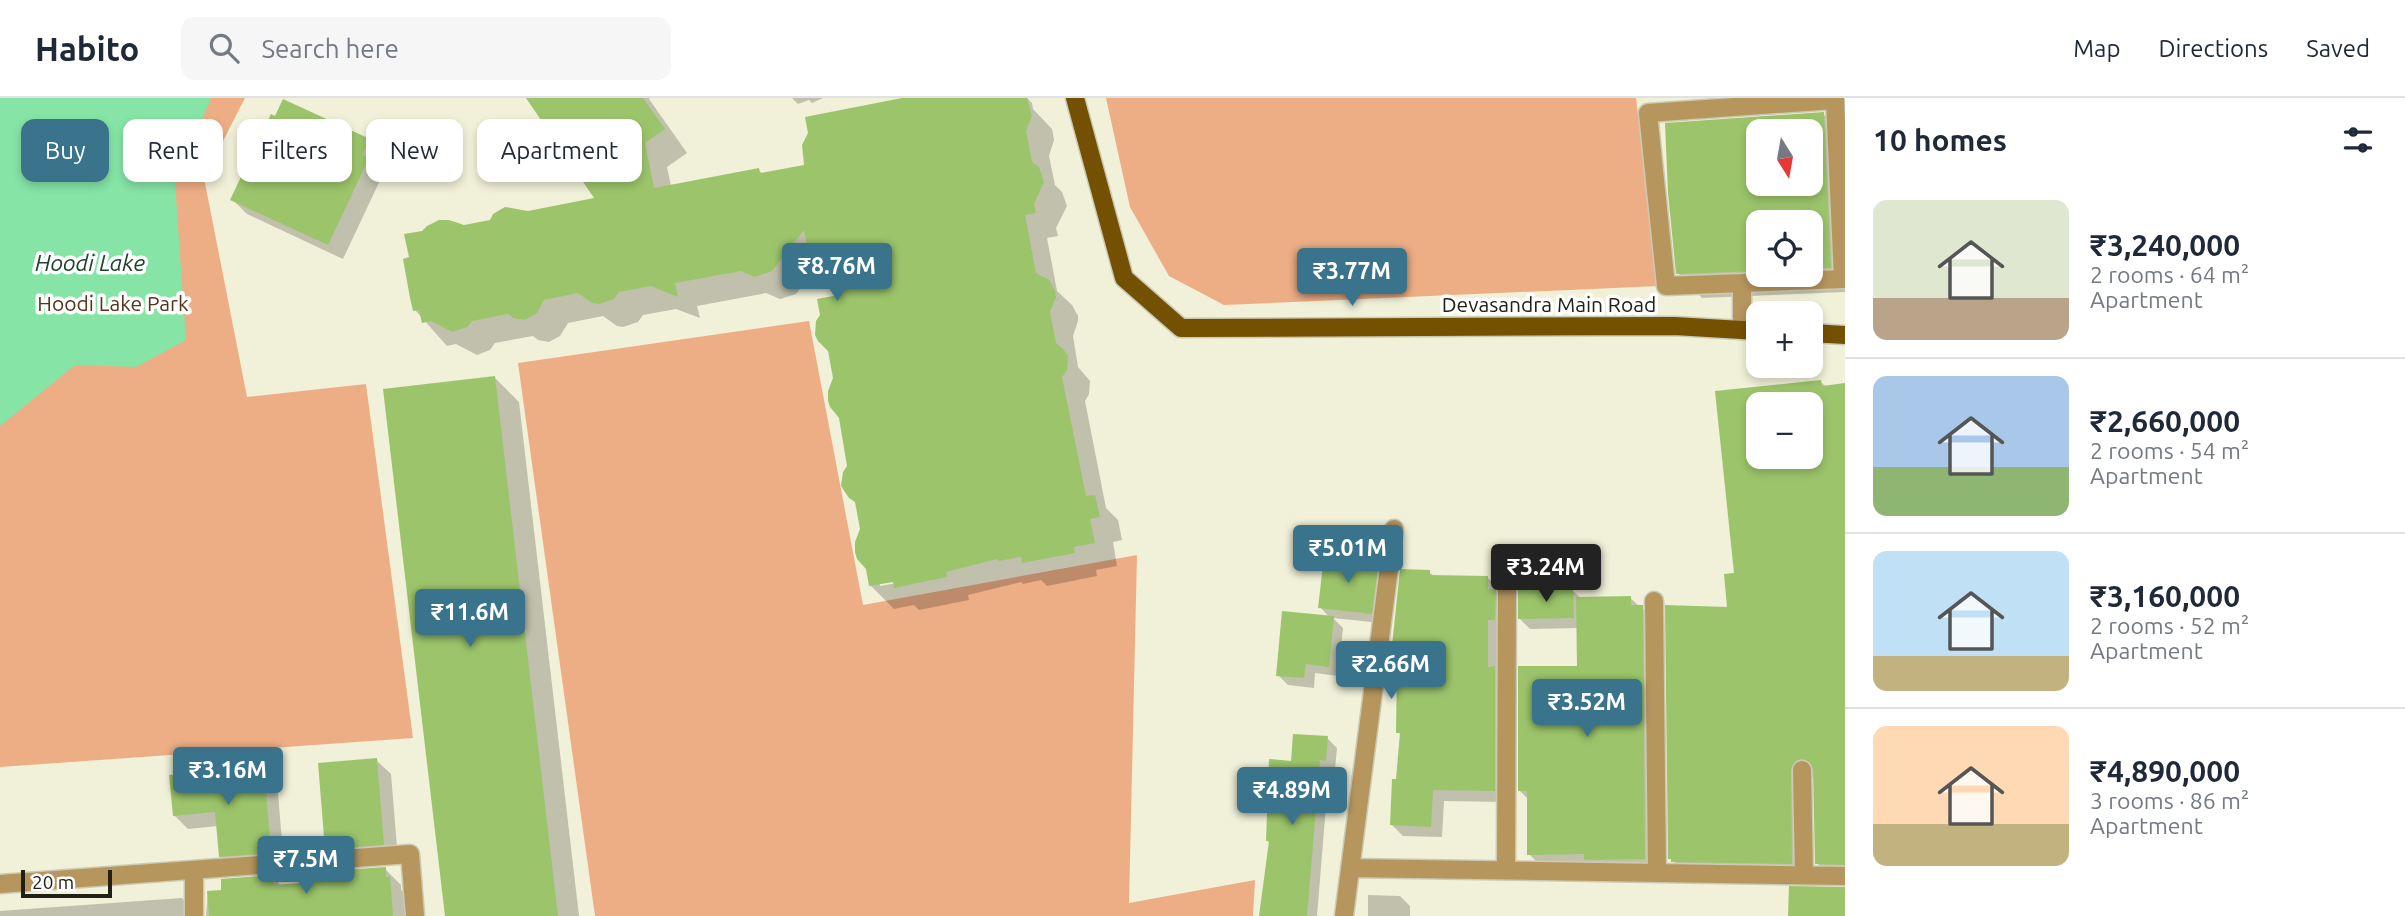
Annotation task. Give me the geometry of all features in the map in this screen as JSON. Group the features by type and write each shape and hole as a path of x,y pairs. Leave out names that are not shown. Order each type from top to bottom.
{"main road":[{"name":"Devasandra Main Road","path":"1075,98 1124,278 1181,328 1674,326 1746,330"},
{"path":"1823,334 1845,335"}],"street":[{"path":"1835,100 1843,279 1742,283 1666,286 1648,113 1835,100"},
{"path":"1742,283 1746,306"},
{"path":"1344,916 1394,529"},
{"path":"1506,870 1507,582"},
{"path":"1654,601 1657,873"},
{"path":"1802,769 1804,875"},
{"path":"0,884 410,854 415,916"},
{"path":"1350,868 1845,876"},
{"path":"194,870 194,916"}],"green space":[{"name":"Hoodi Lake Park","path":"0,98 245,98 223,141 223,119 123,119 123,182 205,182 247,397 366,384 413,738 0,767"},
{"path":"1106,98 1636,98 1659,286 1224,305 1169,276 1130,207"},
{"path":"809,321 863,605 1137,555 1129,903 1255,880 1253,916 595,916 518,363"}],"water":[{"name":"Hoodi Lake","path":"0,98 211,98 202,119 123,119 123,182 175,182 186,340 136,367 75,365 0,426"}],"building":[{"path":"526,98 643,98 665,129 645,143 654,188 759,168 760,173 804,165 802,145 808,133 805,117 902,98 1027,98 1032,116 1026,131 1032,162 1039,167 1044,182 1034,204 1036,213 1025,215 1036,273 1049,280 1055,291 1056,297 1050,312 1056,343 1068,356 1067,370 1062,377 1086,496 1095,495 1100,517 1090,519 1095,543 1074,547 1075,553 1022,563 1021,557 997,559 946,572 947,577 894,588 893,582 869,586 866,569 857,559 855,552 855,542 860,529 855,502 841,486 843,472 847,466 839,418 828,401 828,391 833,378 828,351 815,335 816,321 820,315 817,299 839,295 830,247 808,251 804,230 772,271 755,277 741,271 675,283 678,297 651,286 619,292 614,299 599,304 592,303 578,293 544,300 537,313 525,320 513,318 508,314 472,321 467,327 452,332 431,321 422,323 419,310 413,311 410,298 403,259 409,257 404,234 422,231 439,220 464,225 490,220 493,214 505,207 528,211 594,198 583,182 642,182 642,119 540,119"},
{"path":"283,99 326,119 269,119 271,114 275,116"},
{"path":"1824,112 1831,268 1823,268 1823,210 1746,210 1746,271 1676,274 1665,123"},
{"path":"352,131 366,137 366,147 362,155 366,157 366,164 328,245 230,200 239,182 352,182"},
{"path":"495,376 558,916 445,916 383,389"},
{"path":"1821,380 1822,386 1845,383 1845,865 1815,864 1813,770 1811,764 1802,759 1796,761 1791,770 1792,864 1671,862 1671,859 1668,859 1665,605 1727,607 1724,574 1734,573 1715,391"},
{"path":"1324,556 1368,560 1367,567 1378,567 1372,614 1318,608"},
{"path":"1400,569 1430,570 1430,575 1488,576 1488,589 1496,589 1495,620 1488,620 1488,667 1495,666 1495,791 1433,790 1431,827 1390,825 1392,779 1396,779 1400,733 1396,733 1397,666 1390,665"},
{"path":"1573,588 1574,618 1518,619 1518,589"},
{"path":"1631,596 1631,605 1643,605 1645,859 1584,860 1584,854 1527,855 1527,791 1518,791 1518,666 1577,666 1576,597"},
{"path":"1282,611 1334,616 1329,667 1306,664 1304,678 1276,676"},
{"path":"1293,734 1328,736 1326,761 1320,760 1307,916 1259,916 1269,841 1266,841 1269,759 1291,761"},
{"path":"377,758 384,845 325,849 318,763"},
{"path":"264,766 271,853 219,857 215,812 173,816 169,775"},
{"path":"386,867 386,877 390,876 393,916 209,916 207,891 221,890 221,879 273,875 274,885 328,881 327,871"},
{"path":"1789,886 1845,887 1845,916 1788,916"}]}
